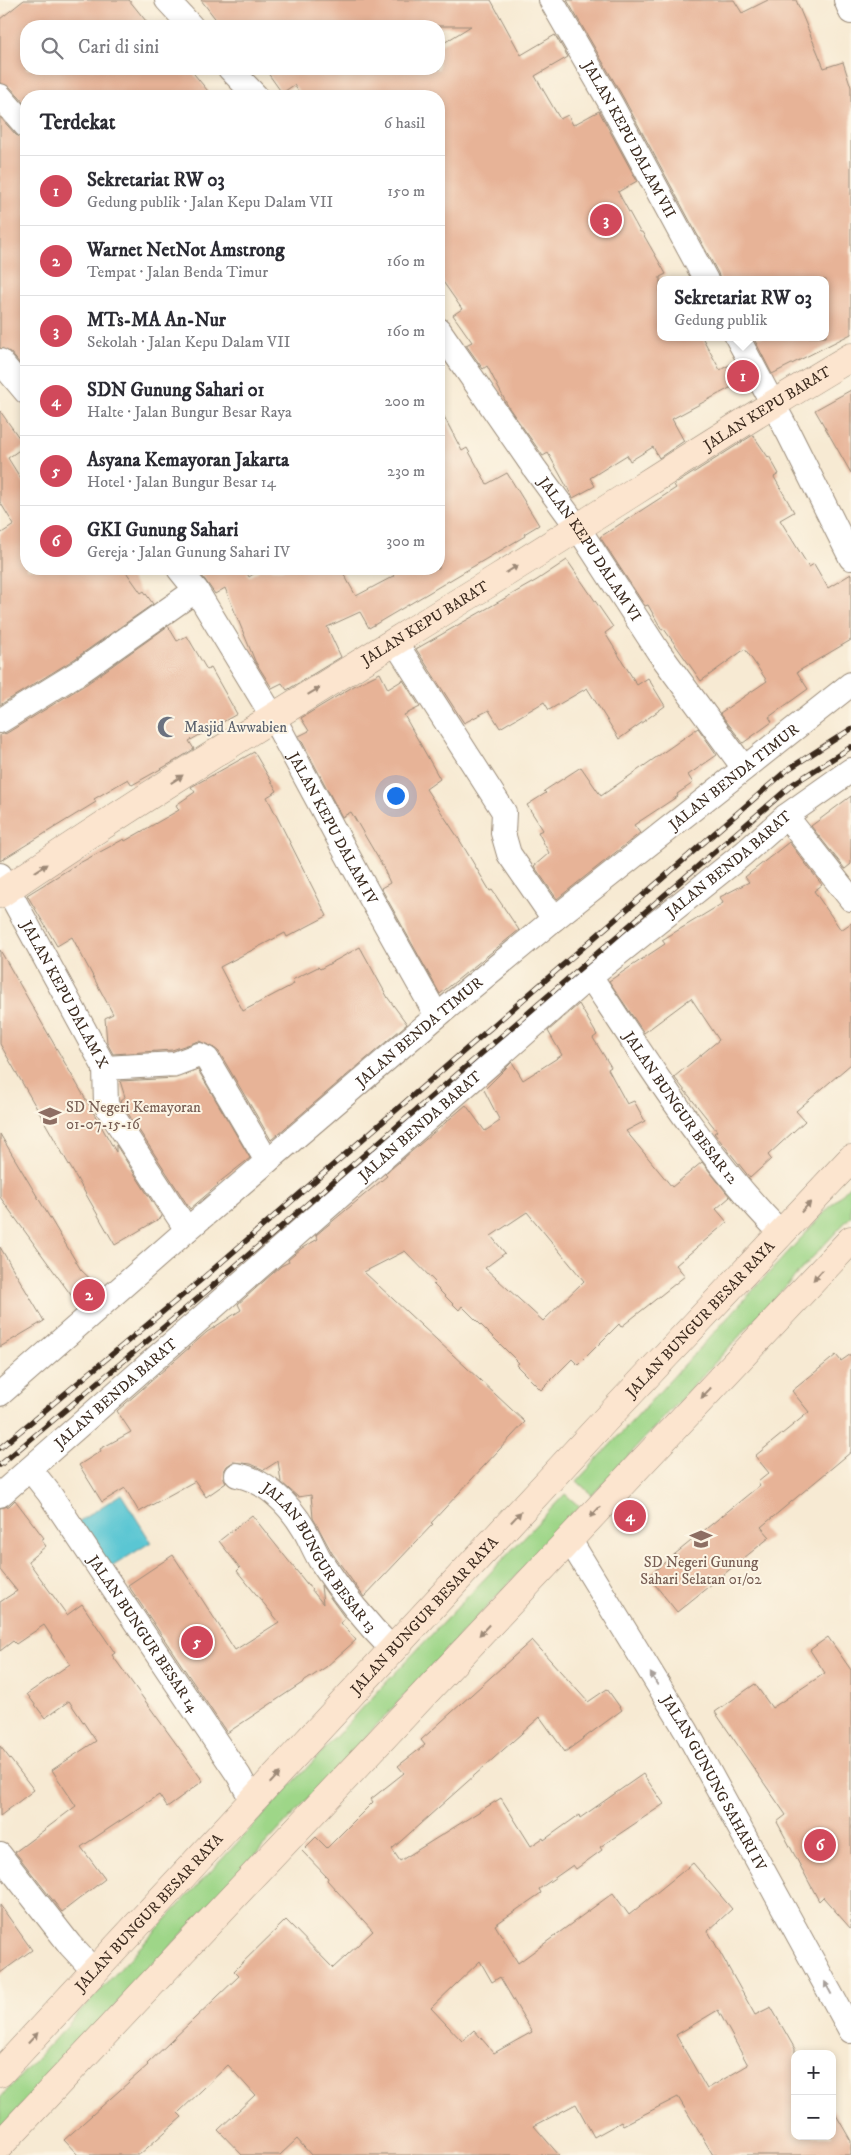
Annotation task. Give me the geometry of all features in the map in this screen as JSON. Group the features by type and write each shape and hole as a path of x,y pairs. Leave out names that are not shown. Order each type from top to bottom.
{"main road":[{"name":"JALAN KEPU BARAT","path":"3,886 578,528 773,402 851,357"},
{"name":"JALAN BUNGUR BESAR RAYA","path":"0,2073 851,1159"},
{"path":"0,2145 851,1240"}],"street":[{"path":"166,0 185,20"},
{"name":"JALAN KEPU DALAM VII","path":"551,0 611,104 704,276"},
{"path":"846,0 851,12"},
{"path":"236,75 250,90"},
{"path":"0,96 20,119"},
{"name":"JALAN KEPU DALAM VI","path":"445,339 534,469 578,528 658,651 744,768"},
{"path":"739,341 773,402 851,558"},
{"path":"0,721 81,672 191,576"},
{"name":"JALAN KEPU DALAM IV","path":"191,576 272,717 437,1016"},
{"path":"395,642 504,812 503,833 509,854 554,919"},
{"name":"JALAN BENDA TIMUR","path":"0,1394 187,1230 437,1016 554,919 851,684"},
{"name":"JALAN BENDA BARAT","path":"0,1495 590,976 743,854 786,816 851,770"},
{"path":"786,816 851,899"},
{"name":"JALAN KEPU DALAM X","path":"3,886 105,1068 106,1105 187,1230"},
{"name":"JALAN BUNGUR BESAR 12","path":"590,976 698,1136 735,1182 782,1233"},
{"path":"105,1068 175,1064 199,1055 203,1056 230,1097 267,1161"},
{"name":"JALAN BUNGUR BESAR 14","path":"30,1469 49,1493 233,1768 253,1802"},
{"name":"JALAN BUNGUR BESAR 13","path":"237,1475 255,1480 271,1491 298,1520 320,1560 373,1630 393,1650"},
{"name":"JALAN GUNUNG SAHARI IV","path":"569,1540 686,1730 851,2031"},
{"path":"0,1855 70,1945 95,1972"}],"green space":[{"path":"851,1184 851,1216 592,1495 577,1481"},
{"path":"565,1494 580,1507 0,2129 0,2098 396,1672"}],"water":[{"path":"121,1494 151,1542 105,1571 75,1524"}],"building":[{"path":"24,0 129,0 145,20 20,20 20,75 195,75 207,90 20,90 20,98 10,87 0,83 0,19"},
{"path":"201,0 491,0 521,55 555,35 568,57 535,76 560,119 568,115 573,125 599,111 637,181 618,192 666,274 657,276 657,341 704,341 720,370 735,362 748,387 745,389 741,382 672,419 684,441 659,458 653,447 630,461 627,455 590,478 595,486 573,498 548,453 543,456 509,408 487,366 483,369 466,345 472,342 453,315 462,309 445,285 445,90 298,90 294,85 286,90 280,90 269,75 445,75 445,42 471,26 445,26 445,20 216,20"},
{"path":"567,0 734,0 742,13 768,0 796,0 824,68 843,62 851,87 851,334 772,374 755,341 829,341 829,276 719,276 623,97"},
{"path":"0,117 16,135 20,137 20,364 10,352 0,348"},
{"path":"851,390 851,473 815,410"},
{"path":"0,411 20,439 20,450 8,458 20,477 20,575 128,575 141,593 144,591 153,604 73,660 0,705 0,534 14,525 0,502"},
{"path":"445,418 462,451 467,448 487,484 507,473 539,525 524,534 525,536 369,628 360,612 327,627 341,657 287,690 282,683 272,688 255,661 225,588 215,594 201,575 248,575 249,577 252,575 344,575 356,596 394,576 445,575"},
{"path":"753,435 769,456 779,474 774,477 794,512 780,520 809,567 814,564 828,588 851,574 851,640 797,672 808,689 769,717 772,722 743,743 720,713 767,681 745,649 701,681 664,629 662,630 648,605 645,606 600,537 676,488 674,485"},
{"path":"567,560 613,627 605,633 637,685 648,678 665,706 619,739 587,688 549,710 544,702 500,728 489,710 464,723 416,649 537,580"},
{"path":"168,626 177,641 187,636 207,670 211,668 237,714 189,741 194,749 175,761 132,785 128,779 94,799 96,802 0,861 0,735 7,733 88,683"},
{"path":"380,673 388,689 403,680 420,707 404,715 440,779 426,789 490,891 492,890 519,930 440,994 381,888 390,883 381,863 351,812 342,817 299,736 309,731 301,718 354,686"},
{"path":"698,728 717,755 688,775 693,783 677,794 678,796 634,825 640,833 557,899 534,866 549,853 538,832 543,830 527,805 546,793 544,791 581,767 601,796"},
{"path":"254,752 277,791 267,797 327,916 287,937 285,933 220,967 243,1011 294,984 292,980 318,967 320,969 360,947 388,998 407,1024 271,1140 219,1052 213,1047 199,1041 172,1050 113,1054 107,1043 105,1018 113,1014 72,937 57,946 27,895 74,866 124,839 125,841 179,810 176,805 195,792 191,787"},
{"path":"851,796 851,864 845,869 811,826"},
{"path":"789,842 822,885 814,891 841,930 851,923 851,1064 796,1111 805,1121 768,1155 771,1159 750,1178 714,1133 717,1131 674,1077 719,1040 691,998 644,1033 609,981 665,944 662,940 723,903 720,897 749,882 745,877"},
{"path":"0,950 116,1152 116,1145 162,1217 115,1245 0,1044"},
{"path":"579,1004 597,1035 593,1038 611,1067 608,1069 627,1104 634,1101 645,1121 626,1131 672,1187 702,1162 730,1197 716,1209 727,1222 676,1265 685,1276 621,1327 619,1324 578,1365 572,1359 541,1390 516,1365 519,1363 462,1306 459,1310 433,1284 435,1282 405,1251 364,1272 525,1422 364,1597 332,1553 313,1518 311,1495 298,1497 281,1482 278,1461 264,1470 251,1464 233,1462 224,1471 226,1483 206,1497 195,1481 139,1512 125,1488 102,1502 79,1465 101,1451 100,1449 131,1432 117,1411 207,1332 241,1310 238,1304 281,1266 289,1262 288,1260 302,1248 318,1239 316,1235 387,1176 385,1174 466,1105 485,1131 500,1121 484,1090 512,1062 523,1080 562,1055 548,1031","holes":["527,1212 584,1281 543,1321 485,1268 505,1253 491,1236"]},
{"path":"198,1070 250,1158 217,1184 190,1209 120,1101 125,1097 120,1081 176,1078"},
{"path":"0,1134 81,1270 100,1288 79,1306 0,1197"},
{"path":"0,1247 44,1321 0,1347"},
{"path":"851,1354 851,1452 761,1527 770,1537 677,1612 648,1576 760,1485 758,1482 769,1473 755,1456 809,1412 792,1391 836,1355 841,1361"},
{"path":"15,1500 44,1538 41,1540 46,1546 28,1561 67,1615 82,1604 115,1653 112,1655 203,1781 167,1807 159,1795 81,1847 105,1879 62,1912 15,1852 76,1806 52,1770 96,1741 69,1701 45,1718 27,1694 70,1664 44,1625 16,1644 13,1641 0,1651 0,1602 17,1591 0,1570 0,1508 9,1506"},
{"path":"252,1515 323,1604 321,1585 345,1618 341,1623 356,1640 326,1667 227,1733 128,1585 173,1555 235,1650 279,1622 237,1571 240,1568 219,1541"},
{"path":"828,1637 851,1670 851,1929 823,1897 819,1901 777,1822 786,1815 715,1712 755,1684 772,1708 825,1673 810,1650"},
{"path":"532,1640 588,1702 607,1689 622,1710 565,1752 540,1717 392,1849 400,1861 501,1798 531,1846 543,1838 544,1840 579,1815 580,1818 643,1774 664,1804 600,1847 602,1850 576,1869 573,1865 539,1889 541,1893 495,1925 518,1963 613,1893 629,1915 693,1863 732,1909 708,1931 755,2015 771,2007 795,2049 791,2050 791,2140 836,2140 836,2115 851,2141 851,2155 713,2155 678,2097 623,2125 621,2122 594,2137 576,2104 534,2126 559,2155 311,2155 297,2139 280,2155 242,2155 218,2130 255,2095 228,2065 178,2113 182,2117 139,2155 78,2155 64,2140 148,2065 239,1976 234,1971 286,1920 333,1968 373,1931 327,1880 328,1878 302,1851 316,1837 327,1848 373,1802 371,1799 404,1773 398,1766 425,1745 421,1740","holes":["480,1961 492,1982 500,1977 532,2032 494,2053 474,2030 462,2041 431,2008","718,2010 748,2065 707,2089 676,2035"]},
{"path":"0,1746 34,1790 0,1816"},
{"path":"0,1905 32,1950 0,1973"}],"railway":[{"path":"0,1448 202,1279 787,770 851,729"},
{"path":"0,1465 209,1289 793,784 851,747"}],"place":[{"name":"MTs-MA An-Nur","path":"606,220"},
{"name":"Sekretariat RW 03","path":"743,376"},
{"name":"Masjid Awwabien","path":"168,727"},
{"name":"SD Negeri Kemayoran 01-07-15-16","path":"50,1116"},
{"name":"Warnet NetNot Amstrong","path":"89,1295"},
{"name":"SDN Gunung Sahari 01","path":"630,1516"},
{"name":"SD Negeri Gunung Sahari Selatan 01/02","path":"701,1539"},
{"name":"Asyana Kemayoran Jakarta","path":"197,1642"},
{"name":"GKI Gunung Sahari","path":"820,1845"}]}
